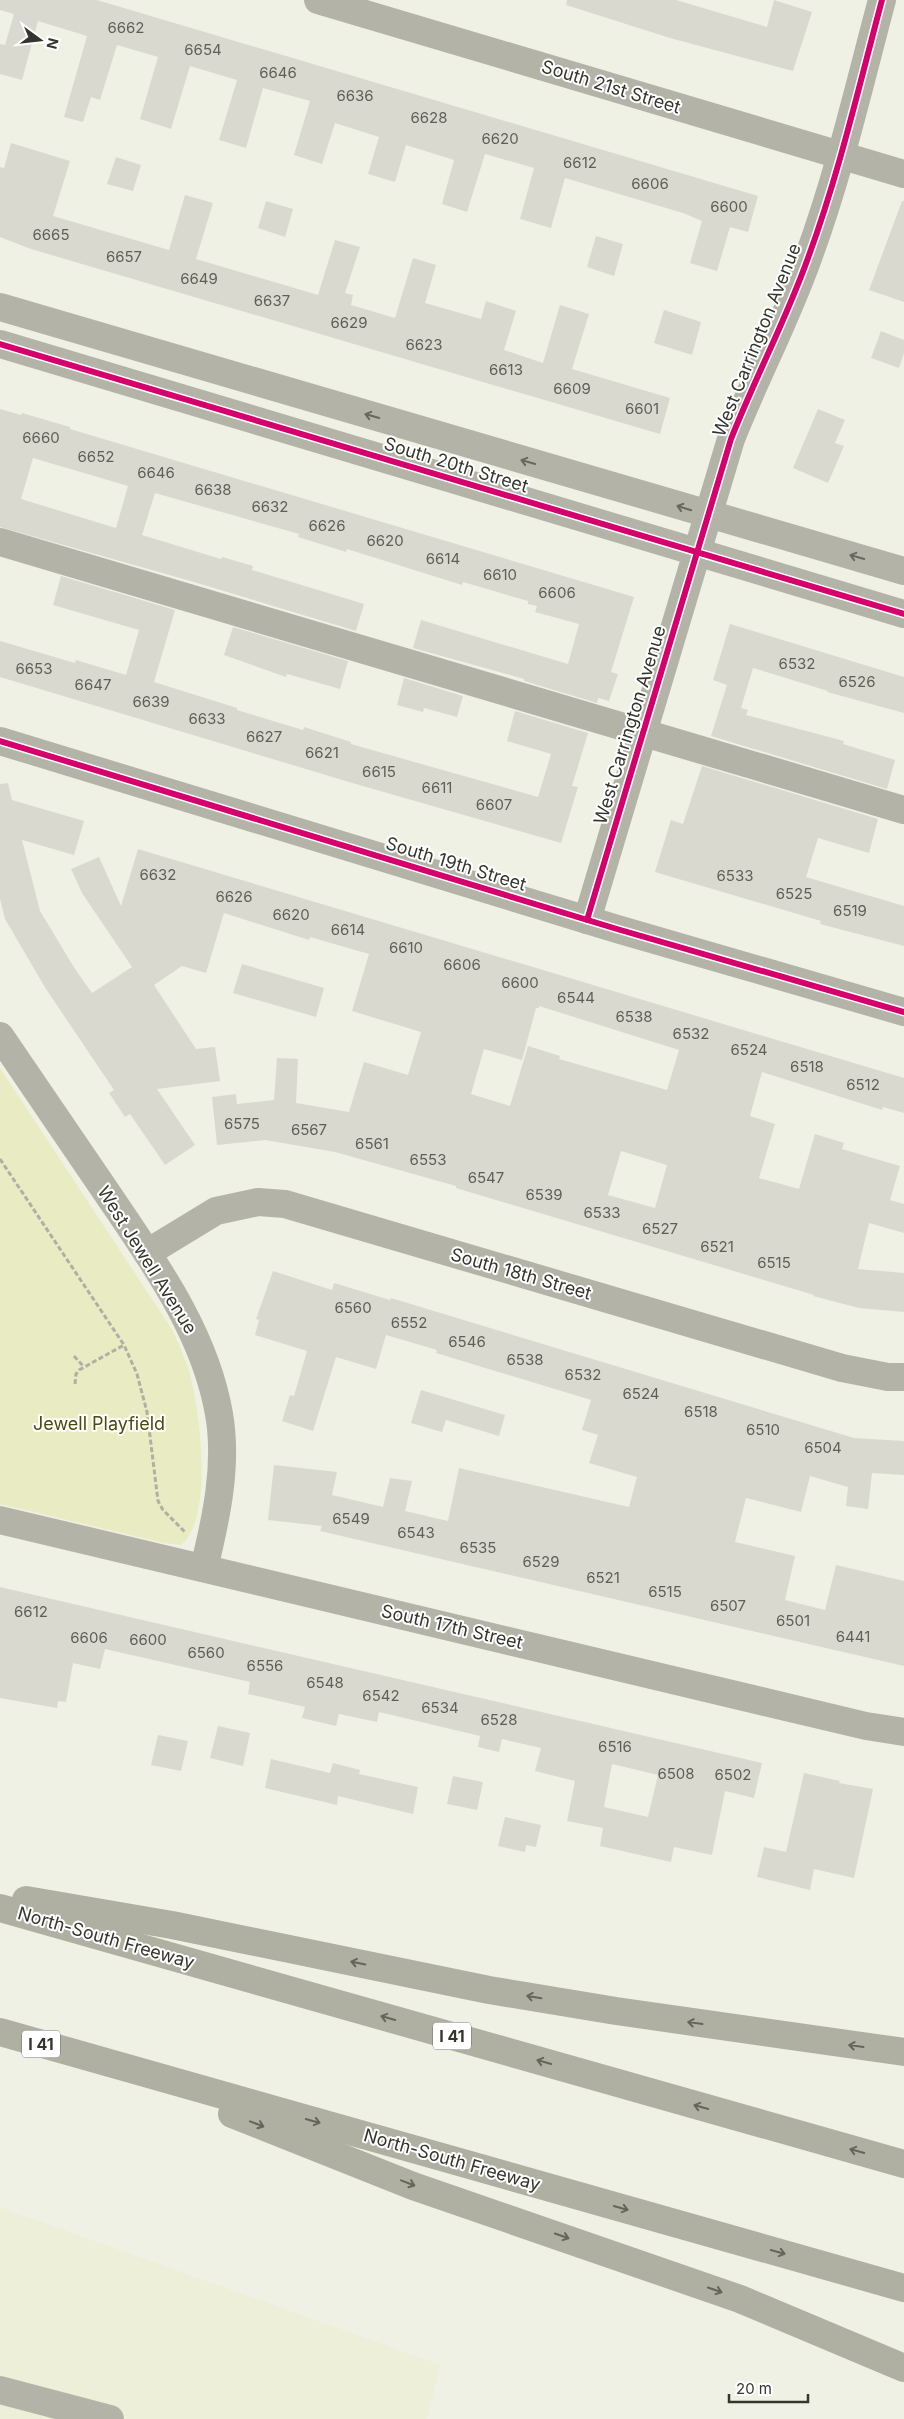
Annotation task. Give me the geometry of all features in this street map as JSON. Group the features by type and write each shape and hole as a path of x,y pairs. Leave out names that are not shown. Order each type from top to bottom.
{"highway":[{"path":"0,1896 172,1925 489,1990 616,2011 904,2052"},
{"name":"North-South Freeway","path":"0,1908 904,2164"},
{"name":"North-South Freeway","path":"0,2032 904,2288"},
{"path":"81,2056 413,2186 740,2299 904,2368"}],"street":[{"name":"South 21st Street","path":"318,0 904,174"},
{"name":"West Carrington Avenue","path":"587,920 732,439 753,384 793,298 809,257 841,156 882,0"},
{"name":"South 20th Street","path":"0,307 904,571"},
{"name":"South 20th Street","path":"0,344 904,614"},
{"path":"0,542 904,810"},
{"name":"South 19th Street","path":"0,741 587,920 904,1012"},
{"name":"West Jewell Avenue","path":"0,1036 147,1253 196,1338 208,1369 219,1416 221,1457 219,1496 204,1568"},
{"name":"South 18th Street","path":"147,1253 216,1211 258,1202 285,1204 842,1368 888,1377 904,1377"},
{"name":"South 17th Street","path":"0,1520 866,1726 904,1732"},
{"path":"0,2390 110,2419"}],"path":[{"path":"0,1159 124,1345 137,1374 147,1412 156,1491 160,1506 188,1535"},
{"path":"75,1384 76,1374 84,1367 124,1345"},
{"path":"74,1356 84,1367"}],"shaded area":[{"path":"0,2207 441,2365 427,2419 0,2419"}],"green space":[{"name":"Jewell Playfield","path":"0,1068 173,1331 186,1363 194,1391 202,1464 198,1512 191,1531 181,1545 164,1543 0,1504"}],"building":[{"path":"0,0 97,0 758,196 748,232 730,227 717,271 690,263 702,221 683,213 565,178 551,228 520,219 534,168 485,154 467,212 442,204 454,160 406,145 395,182 368,174 379,137 335,123 322,164 294,155 310,101 263,88 246,148 219,140 237,80 190,66 171,129 140,119 158,57 117,45 100,100 91,97 83,122 64,117 87,36 38,21 22,80 0,74 0,44 5,45 14,14 0,10"},
{"path":"567,0 676,0 767,27 774,0 812,12 793,71 670,38 566,5"},
{"path":"11,143 70,161 53,216 169,250 185,195 213,203 196,259 318,295 335,240 360,247 345,293 353,295 351,305 395,318 413,258 436,265 425,303 481,319 486,301 516,311 504,350 543,363 560,305 589,314 572,369 670,398 660,434 31,249 0,237 0,167 4,168"},
{"path":"116,157 141,165 133,191 107,184"},
{"path":"266,201 293,209 285,237 258,228"},
{"path":"902,201 904,201 904,302 869,290"},
{"path":"596,236 623,244 614,276 587,267"},
{"path":"664,310 701,322 692,355 654,343"},
{"path":"881,331 904,340 904,353 899,368 871,358"},
{"path":"0,409 21,415 22,413 70,427 70,429 634,597 611,672 618,674 609,701 598,698 597,703 524,681 524,679 413,648 421,620 568,664 579,624 535,612 537,606 528,604 528,601 463,582 462,585 347,549 346,552 298,537 299,534 155,493 142,535 221,559 222,557 253,566 252,570 364,604 356,631 194,582 0,527","holes":["33,458 128,486 116,528 21,499"]},
{"path":"818,409 845,420 835,443 844,446 828,483 793,468"},
{"path":"61,576 175,610 154,682 303,730 304,727 351,742 351,744 538,797 551,754 507,741 515,711 588,733 572,786 578,787 561,843 349,782 0,677 0,641 75,663 76,660 126,675 139,630 53,605"},
{"path":"730,624 904,677 904,713 827,692 753,668 741,708 748,710 746,715 844,741 843,744 895,760 887,789 711,736 727,685 713,680"},
{"path":"233,627 348,661 340,689 287,674 286,677 224,655"},
{"path":"404,678 463,696 457,717 424,708 423,712 397,705"},
{"path":"702,766 878,819 869,853 818,838 806,877 904,906 904,946 820,924 821,921 655,872 671,820 683,824"},
{"path":"8,783 12,800 84,821 74,855 22,840 40,911 75,969 92,993 132,967 82,893 71,869 99,857 121,906 138,849 904,1078 904,1113 883,1107 882,1110 762,1072 750,1116 775,1124 759,1178 799,1189 815,1134 844,1143 842,1149 900,1166 890,1200 904,1204 904,1233 869,1223 858,1269 904,1273 904,1312 859,1308 813,1296 456,1188 456,1186 335,1152 265,1140 217,1145 212,1097 236,1094 237,1104 274,1100 277,1058 298,1059 296,1103 349,1112 364,1062 408,1075 421,1032 352,1011 369,954 310,937 309,940 224,913 206,973 182,966 154,985 196,1049 215,1047 220,1081 157,1089 195,1145 165,1165 130,1114 125,1117 109,1093 114,1090 46,989 5,919 0,899 0,784","holes":["539,1006 679,1050 667,1090 559,1059 560,1056 528,1046 510,1106 471,1094 484,1049 522,1060 536,1008 539,1008","621,1151 667,1165 655,1208 608,1195"]},
{"path":"242,964 324,988 316,1017 233,993"},
{"path":"273,1271 332,1290 334,1283 390,1300 391,1298 854,1438 904,1441 904,1475 872,1473 868,1509 846,1506 848,1487 810,1476 801,1512 746,1498 735,1542 795,1556 785,1600 825,1610 836,1565 904,1581 904,1666 320,1531 322,1526 268,1520 274,1465 337,1472 332,1495 383,1507 390,1478 412,1481 405,1511 448,1521 459,1468 629,1507 637,1477 589,1463 598,1435 582,1430 591,1400 436,1353 437,1350 386,1335 376,1369 336,1357 313,1431 282,1421 290,1395 294,1396 307,1351 255,1335 259,1320 256,1319"},
{"path":"421,1390 505,1415 499,1436 446,1420 442,1432 411,1423"},
{"path":"0,1587 762,1763 754,1798 725,1791 712,1855 674,1847 671,1862 600,1846 603,1828 567,1821 575,1781 535,1771 541,1748 502,1739 499,1752 478,1747 480,1736 379,1712 377,1722 339,1714 336,1726 302,1718 305,1707 248,1694 250,1682 105,1649 100,1669 73,1663 66,1702 58,1701 57,1708 0,1698","holes":["612,1764 658,1775 648,1817 604,1807"]},
{"path":"218,1726 250,1733 243,1766 210,1758"},
{"path":"158,1735 188,1741 181,1771 151,1765"},
{"path":"271,1759 330,1773 333,1763 360,1770 359,1774 418,1787 413,1814 338,1796 337,1805 265,1788"},
{"path":"804,1773 840,1781 839,1783 873,1789 854,1878 814,1869 810,1890 757,1877 764,1847 786,1852"},
{"path":"453,1776 483,1782 477,1810 447,1804"},
{"path":"505,1817 541,1825 536,1847 526,1845 525,1852 498,1846"}],"cycle path":[{"path":"587,920 731,439 790,304 819,226 848,130 882,0"},
{"path":"0,344 904,614"},
{"path":"0,741 617,929 904,1012"}]}
